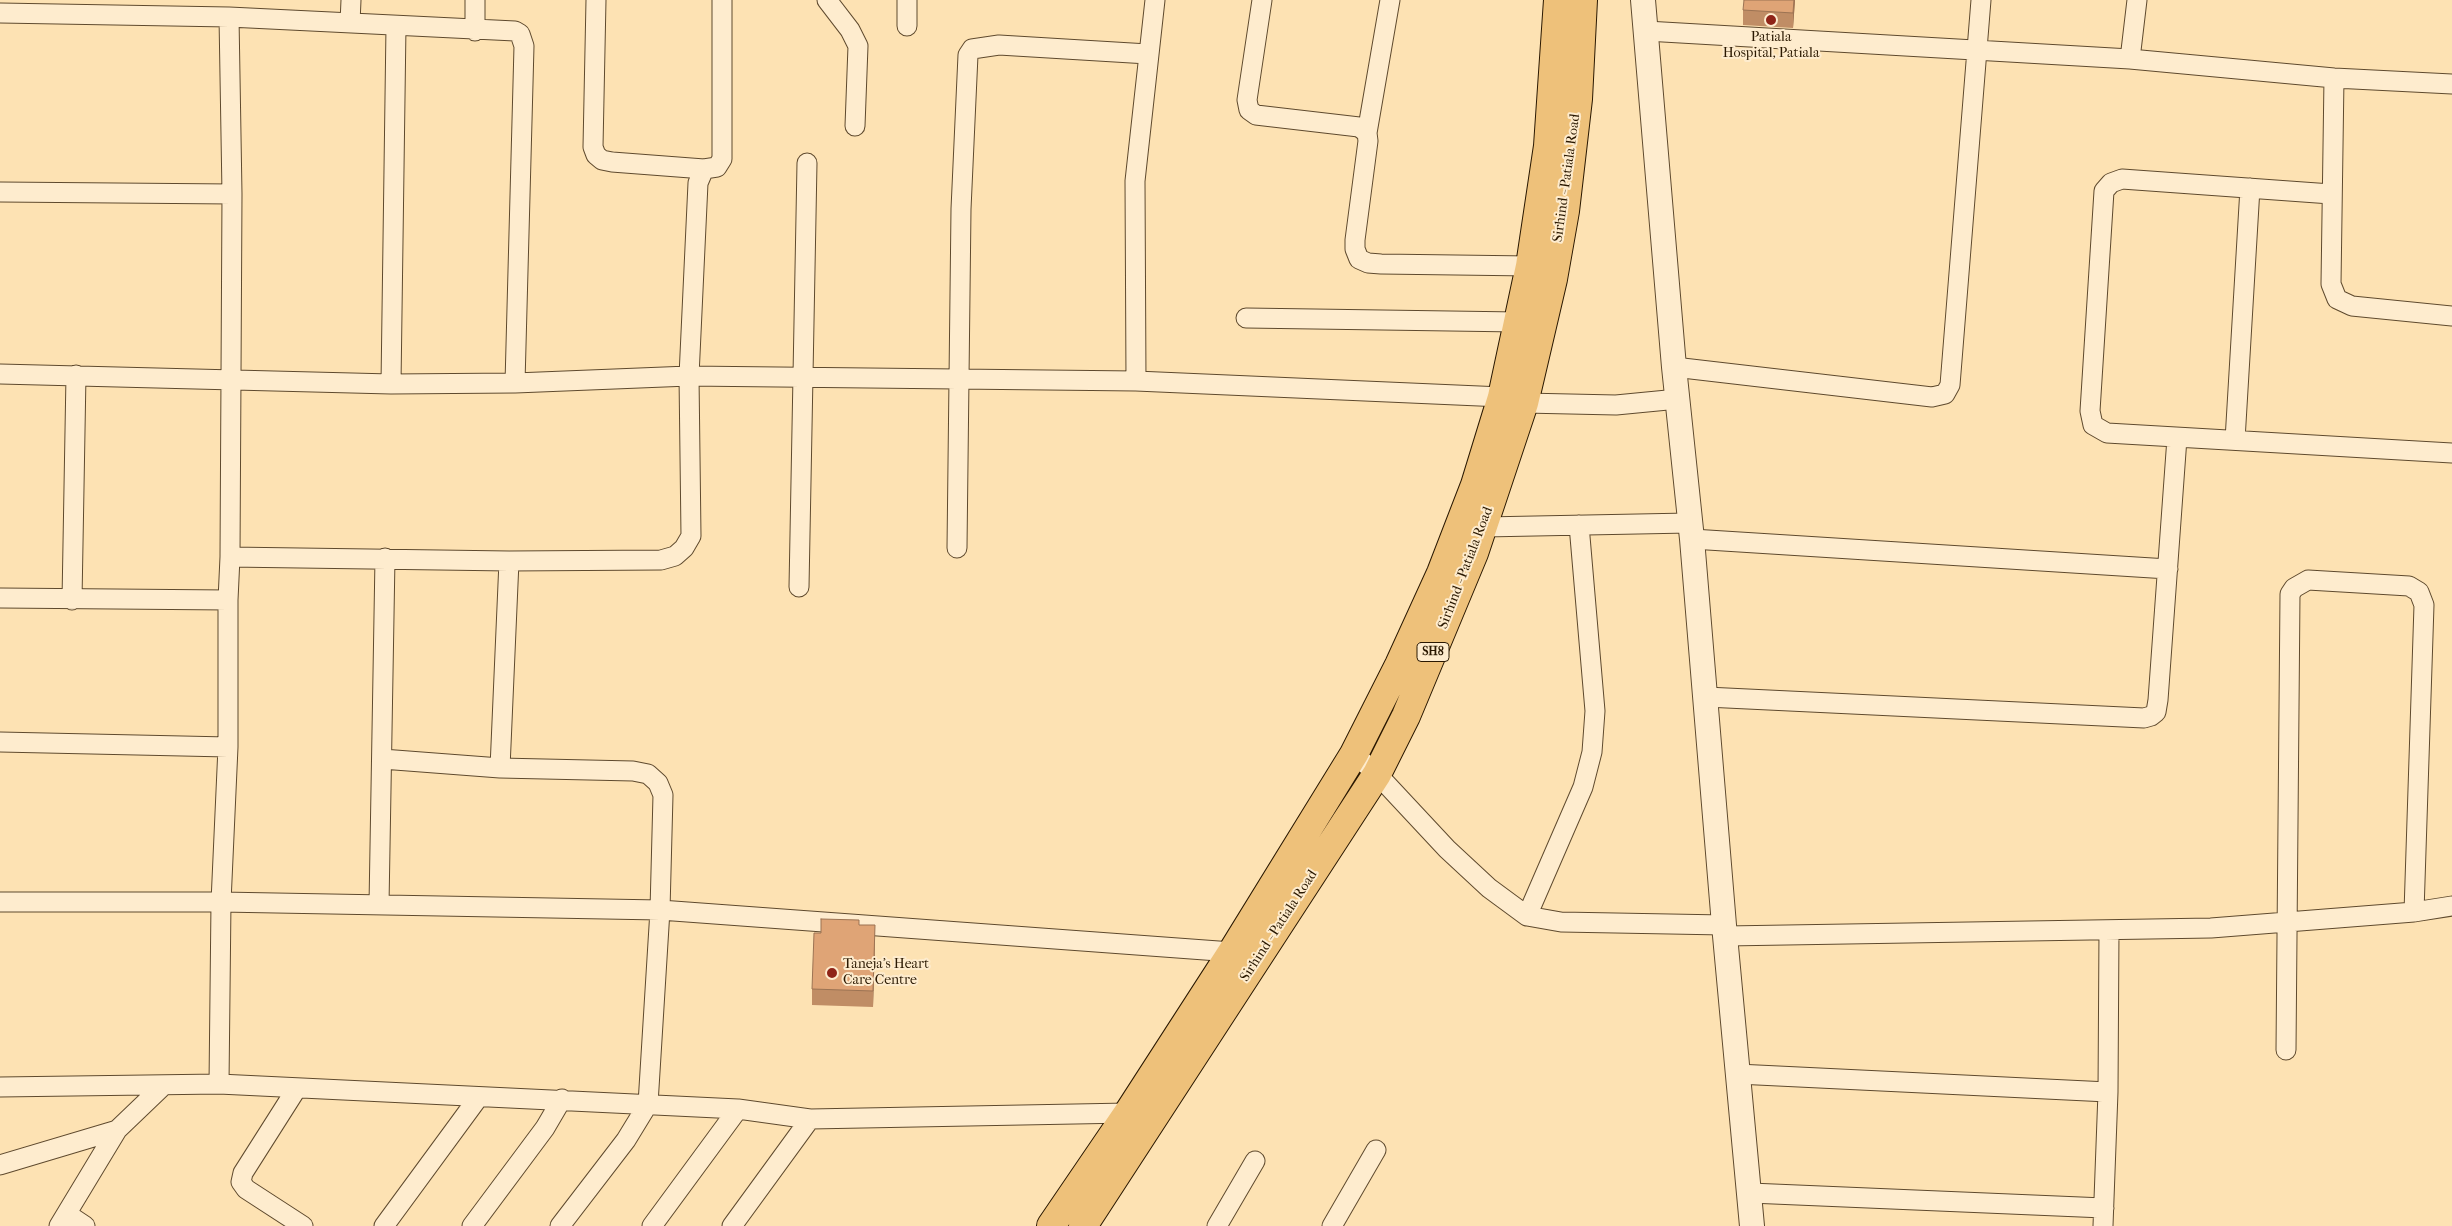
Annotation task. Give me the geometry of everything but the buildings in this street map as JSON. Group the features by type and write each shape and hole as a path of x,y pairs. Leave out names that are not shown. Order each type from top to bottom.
{"main road":[{"path":"1051,1226 1128,1113 1232,952 1354,754 1441,573 1475,485 1513,400 1518,322 1530,266 1548,146 1558,0"},
{"name":"Sirhind - Patiala Road","path":"1083,1226 1377,774 1406,716 1484,527 1513,400 1541,333 1565,211 1578,100 1583,0"}],"street":[{"path":"350,0 350,23"},
{"path":"475,0 475,31"},
{"path":"596,0 593,148 596,155 602,160 612,162 704,168 717,167 722,160 722,0"},
{"path":"827,0 850,30 858,46 855,126"},
{"path":"907,26 908,0"},
{"path":"1136,381 1135,181 1155,0"},
{"path":"1262,0 1247,100 1249,110 1256,115 1359,127 1367,132"},
{"path":"1390,0 1367,132 1368,141 1355,249 1359,259 1368,263 1381,264 1530,266"},
{"path":"1643,0 1674,367 1691,531 1737,1074 1752,1226"},
{"path":"1674,367 1932,397 1945,394 1950,385 1981,0"},
{"path":"2130,59 2137,0"},
{"path":"0,13 229,17 475,31 515,31 520,34 524,46 514,383"},
{"path":"220,1084 221,902 228,748 228,600 230,557 232,194 229,17"},
{"path":"391,384 396,26"},
{"path":"1646,31 1976,52 2130,59 2334,78 2452,84"},
{"path":"958,548 958,379 966,64 972,49 999,45 1148,54"},
{"path":"2334,78 2331,284 2337,299 2352,306 2452,316"},
{"path":"799,587 805,377 807,163"},
{"path":"230,557 509,561 661,560 675,556 684,548 691,536 690,376 698,183 704,168"},
{"path":"2331,194 2122,179 2111,183 2104,191 2090,411 2093,425 2107,433 2452,453"},
{"path":"2235,440 2250,188"},
{"path":"0,192 232,194"},
{"path":"1246,318 1518,322"},
{"path":"0,374 391,384 514,383 690,376 1136,381 1616,405 1678,400"},
{"path":"72,600 76,376"},
{"path":"1706,697 2144,718 2151,716 2156,712 2158,700 2177,438"},
{"path":"1484,527 1579,525 1691,531 2168,569"},
{"path":"1527,916 1583,787 1592,752 1595,711 1579,525"},
{"path":"379,905 385,558"},
{"path":"500,768 509,561"},
{"path":"2286,1050 2290,594 2300,583 2308,580 2409,586 2419,592 2424,605 2414,912"},
{"path":"0,598 228,600"},
{"path":"0,742 228,748"},
{"path":"1354,754 1377,774 1447,849 1489,888 1527,916 1561,922 1725,930 2109,930 2286,924 2414,912 2452,906"},
{"path":"382,759 500,768 633,771 648,774 658,783 663,796 660,910 648,1104 626,1140 560,1226"},
{"path":"0,902 221,902 660,910 1232,952"},
{"path":"1750,1193 2103,1217 2108,1092 2109,930"},
{"path":"1737,1074 2108,1092"},
{"path":"0,1087 220,1084 478,1098 562,1099 738,1109 810,1119 1128,1113"},
{"path":"85,1226 63,1220 117,1130 164,1085"},
{"path":"296,1088 243,1173 241,1182 246,1188 303,1226"},
{"path":"384,1226 478,1098"},
{"path":"472,1226 546,1128 562,1099"},
{"path":"652,1226 738,1109"},
{"path":"732,1226 810,1119"},
{"path":"0,1165 117,1130"},
{"path":"1332,1226 1376,1150"},
{"path":"1216,1226 1255,1161"}],"place":[{"name":"Patiala Hospital, Patiala","path":"1771,20"},
{"name":"Taneja's Heart Care Centre","path":"832,973"}]}
